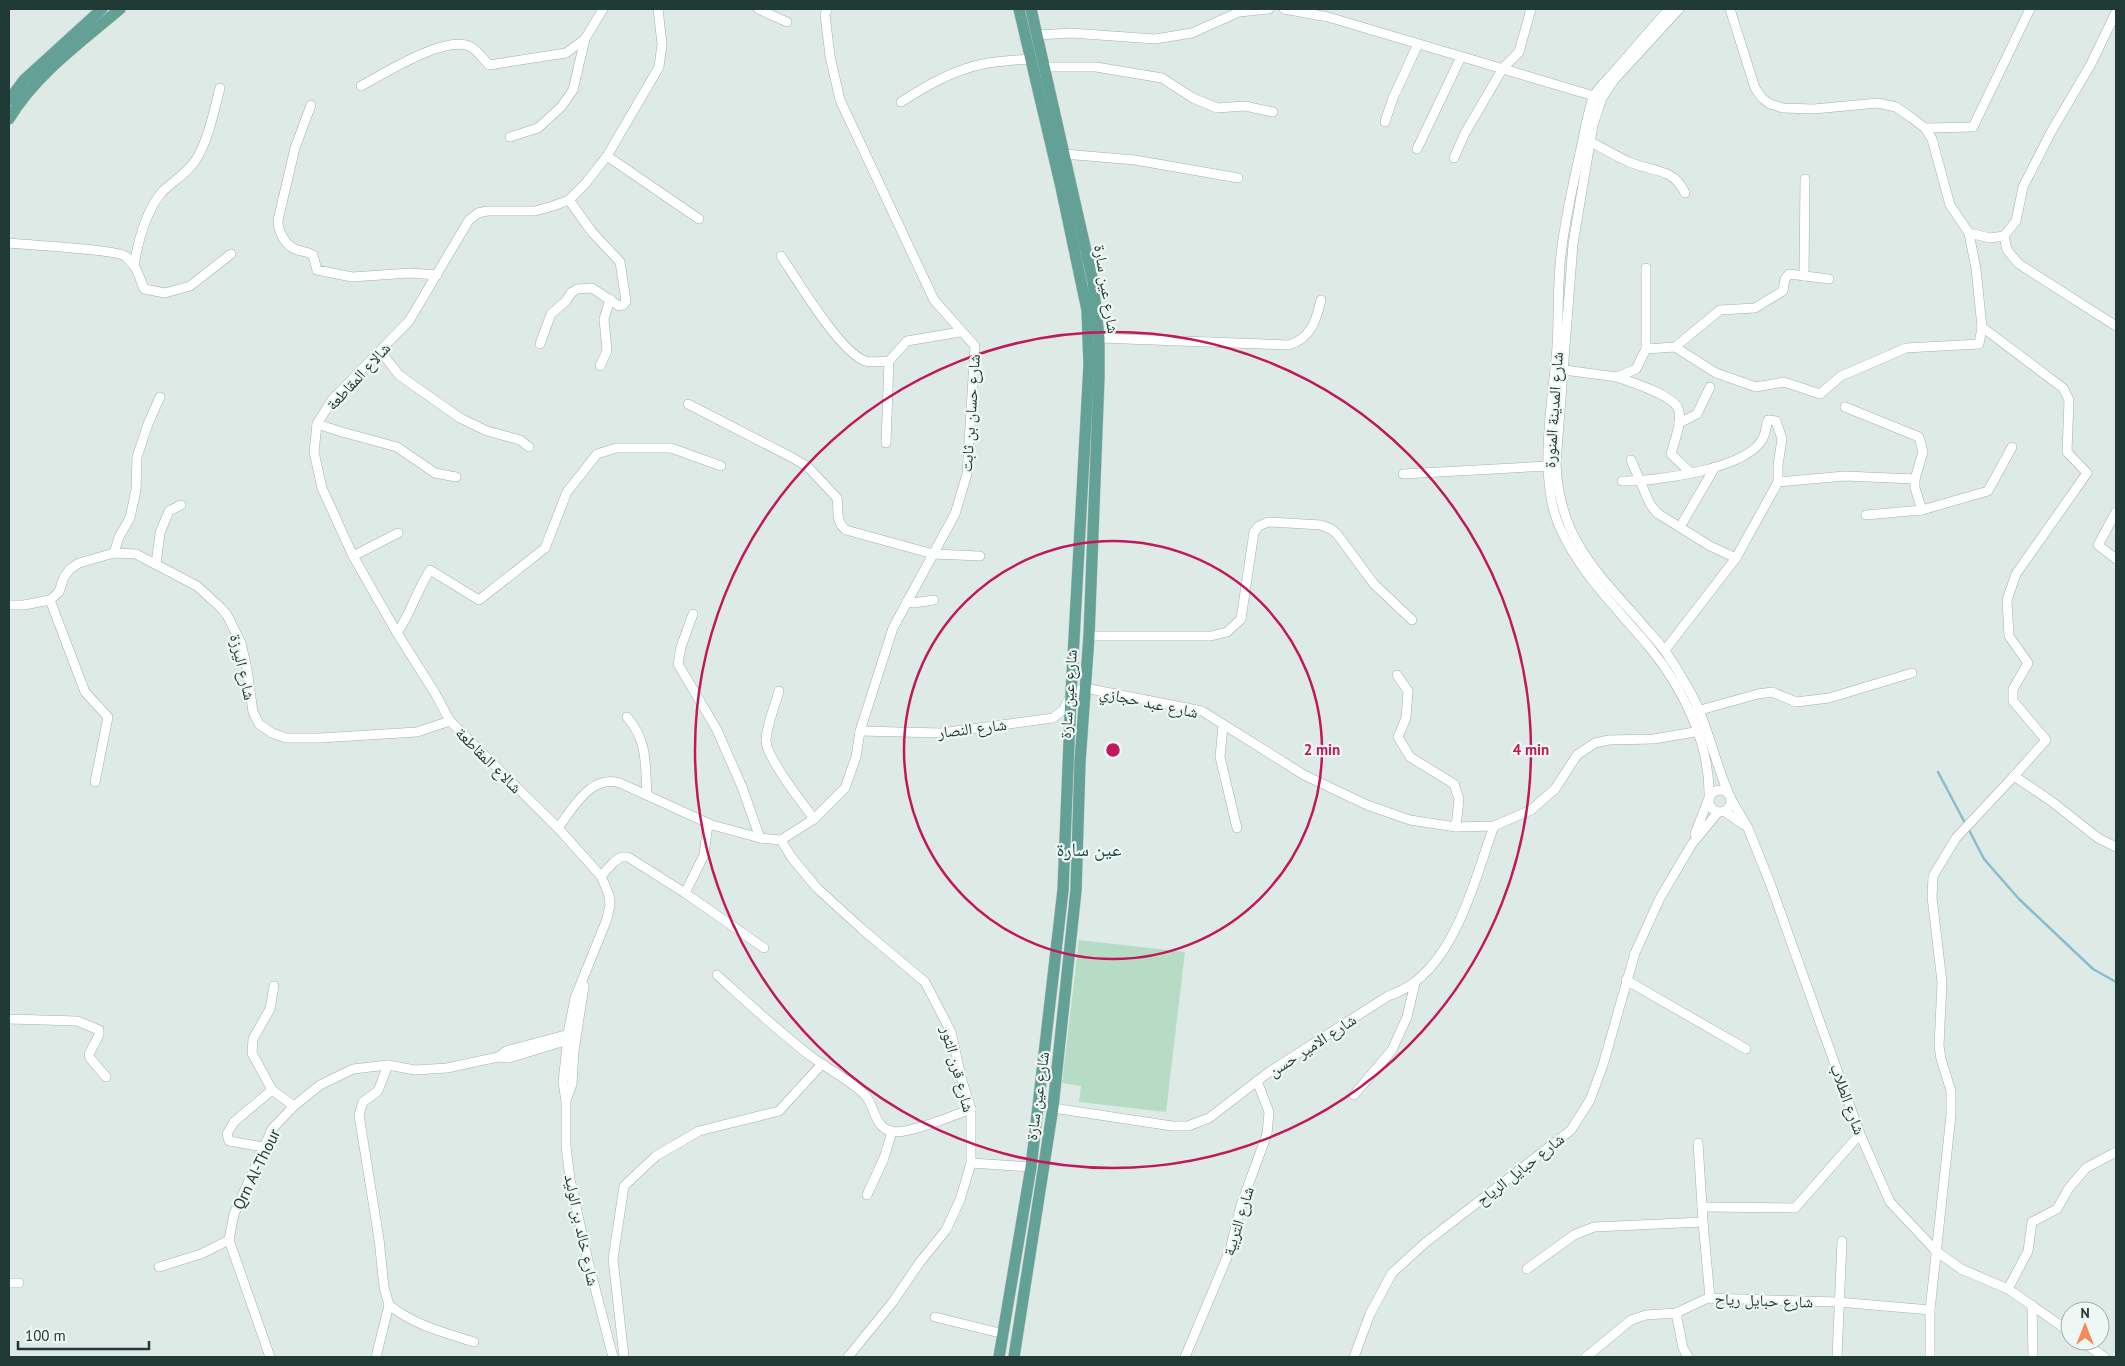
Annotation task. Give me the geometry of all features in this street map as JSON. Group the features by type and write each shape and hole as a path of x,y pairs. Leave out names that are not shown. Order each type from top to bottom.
{"main road":[{"path":"9,100 31,73 102,9"},
{"path":"9,120 16,106 63,57 120,9"},
{"name":"شارع عين سارة","path":"999,1357 1032,1166 1063,890 1071,694 1089,365 1088,329 1082,281 1019,9"},
{"name":"شارع عين سارة","path":"1014,1357 1053,1107 1076,890 1080,762 1089,636 1099,338 1093,282 1031,9"}],"street":[{"path":"361,86 429,50 459,44 472,47 489,65 566,53 584,39 603,9"},
{"path":"540,344 551,314 573,292 582,288 592,288 619,306 626,302 620,262 592,232 569,200 607,156 659,66 662,44 658,9"},
{"path":"758,9 787,22"},
{"name":"شارع حسان بن ثابت","path":"781,840 814,819 845,788 856,757 860,731 893,628 955,514 967,474 975,346 960,332 934,300 840,100 830,56 825,15 827,9"},
{"path":"1038,35 1071,33 1155,39 1192,33 1239,12 1269,9"},
{"path":"1284,9 1328,17 1594,96"},
{"path":"1454,158 1465,133 1503,68 1520,52 1531,9"},
{"name":"شارع المدينة المنورة","path":"1670,9 1594,96 1561,248 1548,487 1552,508 1573,553 1601,591 1653,651 1694,712"},
{"name":"شارع المدينة المنورة","path":"1679,9 1614,80 1602,98 1593,125 1573,244 1556,462 1557,484 1566,520 1586,557 1665,650 1687,686 1694,712 1730,796"},
{"path":"1675,347 1716,373 1756,387 1784,382 1820,394 1841,376 1906,348 1979,344 1982,328 1976,269 1969,233 1950,205 1932,139 1924,128 1896,107 1878,103 1814,109 1783,108 1770,104 1762,98 1755,88 1730,9"},
{"path":"1924,128 1973,127 2030,9"},
{"path":"1969,233 1990,238 2004,236 2016,221 2023,187 2051,132 2091,64 2116,12"},
{"path":"510,136 538,128 561,107 573,90 584,39"},
{"path":"1385,122 1393,98 1418,44"},
{"path":"1417,149 1461,56"},
{"path":"901,102 926,86 983,64 1030,59"},
{"path":"1044,66 1096,67 1162,78 1193,98 1217,108 1245,106 1273,112"},
{"path":"134,265 144,226 156,202 162,192 184,175 197,157 210,128 220,88"},
{"path":"311,105 295,148 278,220 278,230 287,243 297,250 305,250 313,255 317,270 352,278 410,273 437,275"},
{"path":"1591,142 1631,163 1668,173 1681,184 1685,193"},
{"path":"1064,154 1135,160 1238,178"},
{"path":"607,156 699,219"},
{"path":"1804,276 1805,179"},
{"name":"شالاع المقاطعة","path":"558,828 450,721 353,556 322,488 314,452 317,424 332,400 381,352 409,321 462,229 478,213 487,210 535,211 569,200"},
{"path":"2004,236 2007,250 2019,264 2116,326"},
{"path":"9,244 64,247 123,255 134,265 144,289 165,292 190,286 231,254"},
{"path":"781,256 821,316 852,353 867,362 888,361"},
{"path":"1617,377 1636,369 1646,349 1646,268"},
{"path":"1646,349 1675,347 1720,310 1755,308 1783,291 1785,279 1789,274 1829,279"},
{"path":"600,366 607,351 604,319 610,300"},
{"path":"1099,338 1288,344 1300,340 1309,332 1315,322 1321,300"},
{"path":"1930,1357 1930,1310 1951,1115 1951,1091 1941,1060 1939,1046 1942,982 1932,897 1933,876 1956,838 2046,740 2013,701 2013,689 2028,663 2009,636 2007,600 2016,574 2087,473 2067,452 2069,400 2063,388 1982,328"},
{"path":"886,443 888,361 907,341 960,332"},
{"path":"381,352 399,375 460,418 487,431 520,440 529,446"},
{"path":"1564,370 1617,377 1670,399 1678,408 1679,423 1671,454 1691,473"},
{"path":"1679,423 1697,414 1710,387"},
{"path":"114,553 119,537 130,518 136,490 138,457 148,424 160,396"},
{"path":"688,404 808,467 837,498 838,519 841,526 846,530 933,554 980,556"},
{"path":"1845,406 1919,437 1923,452 1915,479 1915,488 1922,510"},
{"path":"1622,482 1641,482 1691,473 1715,467 1748,454 1763,439 1768,420 1776,421 1782,439 1778,465 1778,482 1736,558 1665,650"},
{"path":"317,424 397,446 435,473 456,477"},
{"path":"1866,516 1922,510 1988,491 2012,447"},
{"path":"397,633 409,616 418,588 430,570 479,600 546,548 567,492 597,454 616,448 671,448 720,466"},
{"path":"1631,460 1654,509 1710,546 1736,558"},
{"path":"1403,474 1548,466"},
{"path":"1680,527 1715,467"},
{"path":"1778,482 1845,476 1915,479"},
{"path":"156,564 160,534 169,511 181,505"},
{"path":"2114,518 2098,545 2116,559"},
{"path":"1089,636 1211,636 1227,632 1241,619 1254,532 1258,526 1268,522 1318,525 1331,529 1337,534 1374,584 1412,620"},
{"path":"353,556 398,533"},
{"name":"شارع اليرزة","path":"50,600 59,592 64,577 70,568 114,553 136,554 205,592 227,615 241,643 253,712 259,724 272,732 286,738 320,738 417,732 450,721"},
{"path":"9,605 24,605 50,600 86,692 108,717 95,782"},
{"path":"907,601 913,603 934,600"},
{"path":"694,614 681,647 678,664 717,730 742,787 760,838"},
{"path":"1694,712 1758,694 1772,692 1796,702 1829,698 1912,673"},
{"path":"1398,675 1408,691 1406,718 1398,737 1410,757 1454,784 1459,799 1456,827"},
{"name":"شارع عبد حجازي","path":"1071,694 1085,688 1202,711 1223,726 1304,775 1367,805 1410,820 1456,827 1494,826 1522,816 1539,804 1554,789 1577,755 1595,743 1609,740 1654,739 1702,731"},
{"path":"779,691 766,736 766,745 780,770 814,819"},
{"name":"شارع النصار","path":"860,731 934,733 1052,718 1064,709 1071,694"},
{"path":"627,717 635,726 644,745 647,795"},
{"path":"1223,726 1220,757 1237,828"},
{"name":"شارع المدينة المنورة","path":"1702,731 1708,767 1708,798"},
{"path":"2014,776 2051,801 2098,838 2116,847"},
{"path":"764,948 685,893 628,857 621,856 601,876 558,828 593,786 600,783 616,782 708,824 760,838 781,840"},
{"path":"1718,789 1730,796 1730,806 1721,812 1692,844 1708,798 1718,789"},
{"name":"شارع الطلاب","path":"1730,796 1748,828 1770,883 1860,1134 1890,1202 1936,1252 1961,1269 2008,1289 2060,1325"},
{"path":"1708,798 1710,808 1721,812 1748,828"},
{"path":"685,893 704,855 708,824"},
{"name":"شارع الامير حسن","path":"1040,1106 1172,1126 1188,1126 1209,1118 1257,1081 1388,996 1415,983 1441,956 1456,930 1494,826"},
{"name":"شارع قرن الثور","path":"781,840 792,858 817,888 862,929 926,982 951,1032 962,1081 971,1109 971,1163 960,1200 946,1230 920,1262 892,1303 848,1357"},
{"name":"شارع حبايل الرياح","path":"1354,1357 1370,1314 1392,1273 1424,1243 1571,1130 1590,1100 1603,1065 1635,953 1660,898 1692,844"},
{"name":"شارع خالد بن الوليد","path":"601,876 607,886 610,906 584,980 584,996 571,1035 572,1084 566,1101 566,1146 570,1179 590,1270 613,1357"},
{"path":"717,975 750,1006 865,1096 881,1125 892,1132 923,1126 971,1109"},
{"path":"1626,980 1746,1049"},
{"path":"1354,1094 1392,1050 1407,1017 1415,983"},
{"path":"274,986 270,1009 253,1039 252,1052 272,1090 294,1106"},
{"path":"9,1019 77,1021 98,1030 98,1035 89,1054 90,1058 106,1077"},
{"name":"Qrn Al-Thour","path":"229,1240 234,1214 272,1129 294,1106 320,1085 353,1069 388,1065 415,1070 447,1068 498,1057 509,1058 571,1035"},
{"path":"624,1357 613,1259 624,1186 656,1156 699,1131 779,1111 822,1064"},
{"path":"376,1357 389,1305 384,1287 379,1239 359,1115 363,1102 378,1091 388,1065"},
{"name":"شارع التربية","path":"1185,1357 1230,1250 1241,1205 1267,1134 1269,1112 1257,1081"},
{"path":"263,1147 228,1142 227,1134 234,1122 272,1090"},
{"path":"867,1195 884,1158 892,1132"},
{"path":"1702,1207 1795,1208 1860,1134"},
{"path":"1698,1143 1710,1298"},
{"path":"2008,1289 2028,1251 2032,1222 2057,1209 2069,1188 2086,1168 2116,1152"},
{"path":"971,1163 1032,1166"},
{"path":"1527,1268 1580,1231 1594,1226 1703,1222"},
{"path":"159,1267 200,1254 229,1240 270,1357"},
{"path":"1837,1357 1842,1241"},
{"path":"9,1283 19,1283"},
{"name":"شارع حبايل رياح","path":"1586,1357 1632,1320 1646,1315 1676,1313 1710,1298 1838,1302 1930,1310"},
{"path":"389,1305 404,1317 421,1326 474,1342"},
{"path":"2032,1305 2033,1357"},
{"path":"1676,1313 1683,1348 1688,1357"},
{"path":"935,1317 1004,1334"}],"green space":[{"path":"1079,940 1185,952 1166,1112 1079,1102 1081,1086 1062,1083"}],"waterway":[{"path":"1938,772 1965,823"},
{"path":"1968,828 1984,859 2019,899 2093,969 2116,982"}],"district":[{"name":"عين سارة","path":"1089,849"}]}
